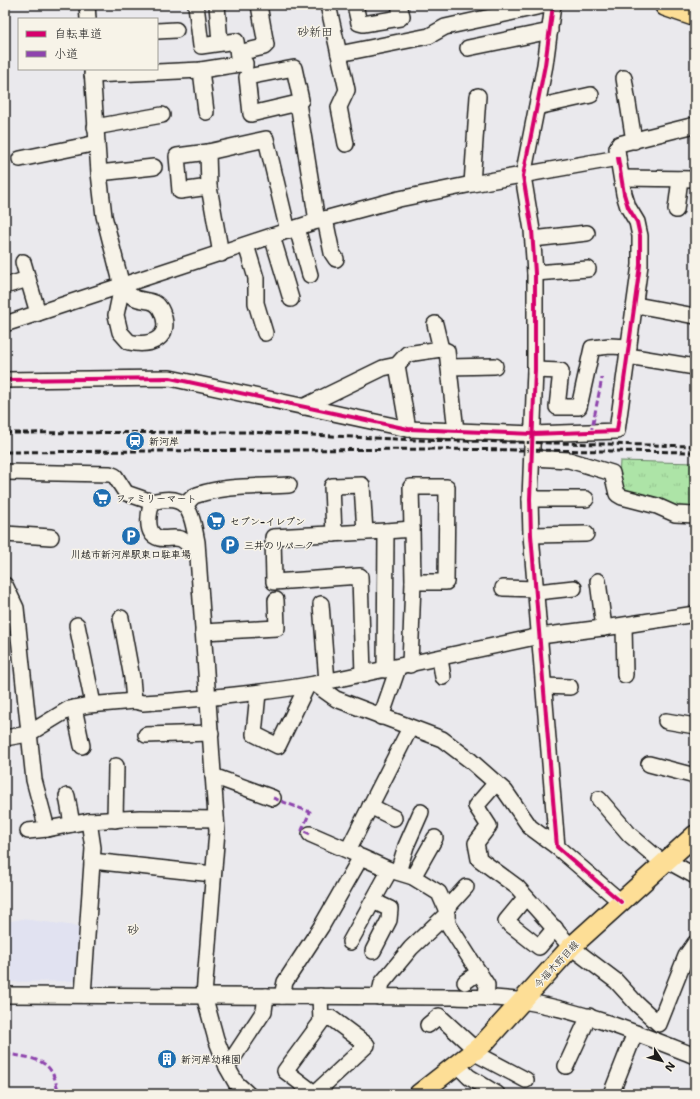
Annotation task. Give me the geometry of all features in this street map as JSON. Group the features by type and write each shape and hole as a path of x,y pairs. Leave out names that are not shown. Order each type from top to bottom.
{"highway":[{"path":"666,5 695,15"}],"main road":[{"name":"今福木野目線","path":"419,1094 474,1051 571,947 695,835"}],"street":[{"path":"87,5 88,18"},
{"path":"196,5 201,46 236,42 239,58 245,63 251,114 298,103"},
{"path":"217,5 220,44"},
{"path":"122,286 104,216 95,127 92,72 201,70 239,58 266,45 259,5"},
{"path":"328,5 347,90 339,107 346,144"},
{"path":"355,5 360,23 363,24 400,18 402,16 399,5"},
{"path":"339,54 430,36 446,27 546,5"},
{"path":"553,5 537,108 523,176 535,273 535,370 530,499 531,535 537,590 557,847"},
{"path":"158,31 176,30"},
{"path":"468,48 550,31"},
{"path":"247,77 292,67 301,100 298,103 321,220 332,253 336,259"},
{"path":"201,70 206,112"},
{"path":"624,78 634,141"},
{"path":"537,108 591,95"},
{"path":"472,184 478,96"},
{"path":"95,127 162,115"},
{"path":"5,380 170,378 408,429 533,434 617,431 636,305 640,265 640,236 637,222 628,207 624,194 617,148 619,144 695,125"},
{"path":"209,187 180,191 177,156 208,152 266,139 292,230 310,275"},
{"path":"20,159 97,143"},
{"path":"208,152 209,187 221,254"},
{"path":"5,324 246,246 321,220 399,199 472,184 618,158"},
{"path":"99,173 154,167"},
{"path":"622,178 695,179"},
{"path":"676,210 680,179"},
{"path":"532,239 587,233"},
{"path":"272,236 291,299"},
{"path":"246,246 256,278 256,303 265,333"},
{"path":"23,262 38,313"},
{"path":"535,273 588,269"},
{"path":"5,286 28,279"},
{"path":"636,305 695,316"},
{"path":"435,324 441,349"},
{"path":"535,370 561,371 557,407 579,407 592,348 610,346 629,352 695,367"},
{"path":"303,407 383,368 397,365 407,354 441,349 447,351 456,431"},
{"path":"397,365 408,429"},
{"path":"449,367 495,366"},
{"path":"532,458 569,460 612,473 617,494 622,498 657,506 675,514 695,515"},
{"path":"5,472 110,474 115,476 126,493 152,502 165,498 180,500 188,511 197,542 216,819 204,995 216,1039 234,1089 248,1094"},
{"path":"334,534 332,486 362,485 365,532"},
{"path":"179,538 189,527 188,511 195,495 230,488 289,486"},
{"path":"381,717 398,668 413,582 411,487 447,487 446,582 413,582"},
{"path":"530,499 586,500"},
{"path":"152,502 149,511 149,524 155,536 160,539 179,538 186,542 197,554"},
{"path":"363,675 360,576 274,582 273,537 412,529"},
{"path":"386,531 398,668"},
{"path":"5,534 51,537"},
{"path":"531,535 586,534"},
{"path":"598,581 604,628"},
{"path":"5,585 16,608 34,780 47,829"},
{"path":"503,588 537,590 574,588"},
{"path":"203,632 277,628 276,600"},
{"path":"258,693 254,734 278,746 316,684 321,604"},
{"path":"5,738 28,734 69,709 93,704 134,701 143,703 258,693 316,684 398,668 540,636 624,626 695,614"},
{"path":"120,618 132,678 134,701"},
{"path":"78,624 93,704"},
{"path":"624,626 625,675"},
{"path":"440,659 444,677"},
{"path":"316,684 336,699 442,739 505,791 530,827 557,847 621,902"},
{"path":"544,686 570,687"},
{"path":"74,708 82,746"},
{"path":"666,721 695,726"},
{"path":"282,996 285,982 321,927 355,853 370,806 410,728"},
{"path":"146,735 210,733"},
{"path":"649,764 695,776"},
{"path":"116,766 116,820"},
{"path":"213,776 256,785 273,798"},
{"path":"496,783 476,806 489,826 476,842 479,859 517,887 525,898 555,928 571,947 616,981 637,1004 659,1024 686,956 695,944"},
{"path":"67,796 72,824"},
{"path":"599,799 630,835 665,861 695,876"},
{"path":"370,806 394,818"},
{"path":"350,942 372,901 394,871 421,812"},
{"path":"28,831 89,821 140,818 216,819"},
{"path":"83,995 93,848 89,821"},
{"path":"310,834 394,871 413,877 439,892 447,911 448,924 487,985 486,998"},
{"path":"413,877 435,838"},
{"path":"92,861 213,874"},
{"path":"379,997 382,983 411,948 447,911 466,887"},
{"path":"525,898 506,921 539,947 555,928"},
{"path":"372,901 390,909 389,920 372,950"},
{"path":"465,982 479,972"},
{"path":"5,995 320,996 486,998 522,1001 589,1016 695,1056"},
{"path":"227,1067 264,1011 266,996"},
{"path":"320,996 321,1022 285,1071 314,1094 367,1045 331,1018 321,1019"},
{"path":"428,1025 439,1016 474,1051 526,1080"},
{"path":"566,1066 589,1016"},
{"path":"611,1094 635,1033"},
{"path":"456,1064 469,1077 497,1094"}],"shaded area":[{"path":"22,919 84,927 81,981 5,982 5,922"}],"green space":[{"path":"620,461 695,463 695,512 623,494 619,479"}],"railway":[{"path":"5,433 248,432 416,440 695,446"},
{"path":"5,452 435,449 695,452"}],"marked path":[{"path":"591,433 602,378"},
{"path":"273,798 310,812 302,830 310,834"},
{"path":"5,1054 30,1058 47,1066 53,1074 60,1094"}],"cycle path":[{"path":"553,5 545,65 523,176 532,230 535,273 535,370 530,499 531,535 557,847 621,902"},
{"path":"5,380 170,378 408,429 533,434 617,431 640,265 640,236 637,222 628,207 624,194 618,158"}],"place":[{"name":"新河岸","path":"135,441"},
{"name":"ファミリーマート","path":"102,498"},
{"name":"セブン-イレブン","path":"216,521"},
{"name":"川越市新河岸駅東口駐車場","path":"131,536"},
{"name":"三井のリパーク","path":"230,545"},
{"name":"新河岸幼稚園","path":"167,1059"}],"district":[{"name":"砂新田","path":"315,32"},
{"name":"砂","path":"133,930"}]}
